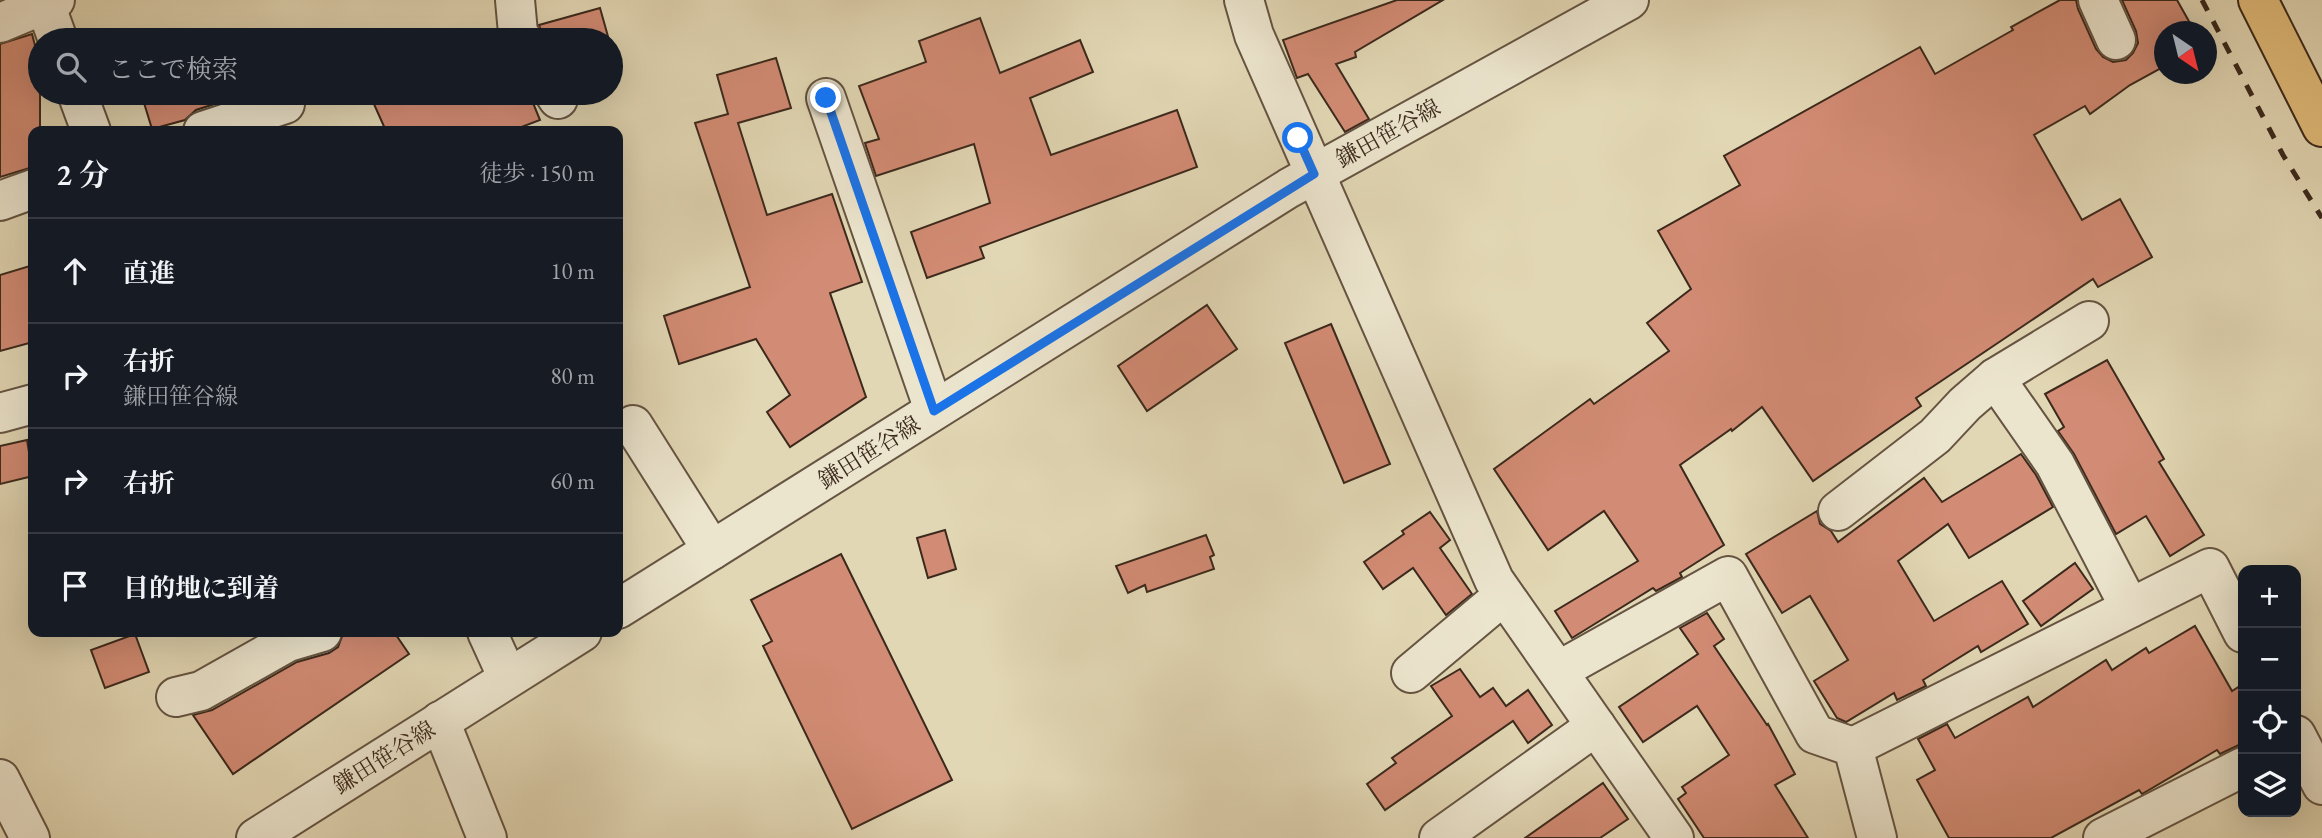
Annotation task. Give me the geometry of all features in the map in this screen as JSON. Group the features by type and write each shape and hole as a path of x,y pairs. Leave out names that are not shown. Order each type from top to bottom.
{"main road":[{"path":"2258,0 2322,127"}],"street":[{"path":"1244,0 1254,35 1494,580 1675,838"},
{"name":"鎌田笹谷線","path":"623,606 1314,174 1629,0"},
{"path":"2098,0 2116,40"},
{"path":"0,23 50,2 55,28"},
{"path":"826,98 934,411"},
{"path":"82,105 90,126"},
{"path":"218,126 282,105"},
{"path":"0,201 28,191"},
{"path":"1838,511 1935,436 1965,404 1995,378 2090,321"},
{"path":"1995,378 2054,464 2130,608"},
{"path":"0,414 28,406"},
{"path":"633,425 712,550"},
{"path":"1558,671 1728,576 1815,734 1853,747 2210,568 2240,628"},
{"path":"1411,673 1504,595"},
{"path":"176,697 201,691 288,642 305,637"},
{"path":"489,637 508,678"},
{"name":"鎌田笹谷線","path":"256,838 574,637"},
{"path":"440,721 486,838"},
{"path":"1439,838 1596,726"},
{"path":"1853,747 1877,838"},
{"path":"2301,747 2322,785"},
{"path":"2103,838 2238,769"},
{"path":"0,779 30,838"}],"building":[{"path":"1397,0 1443,0 1355,52 1356,57 1336,64 1369,119 1345,132 1308,74 1297,78 1283,40"},
{"path":"2060,0 2076,0 2096,49 2103,57 2113,62 2126,60 2138,43 2136,31 2122,0 2177,0 2189,21 2154,21 2154,72 2130,85 2090,114 2085,106 2034,135 2082,220 2120,199 2152,257 2098,287 2093,279 1916,398 1921,406 1813,481 1762,407 1732,431 1731,429 1680,465 1724,545 1680,573 1682,577 1656,591 1653,588 1572,638 1555,611 1638,561 1604,511 1548,550 1494,469 1590,399 1594,404 1669,351 1647,323 1691,289 1658,231 1740,185 1724,156 1920,47 1935,74 2013,30 2011,27"},
{"path":"600,8 606,28 540,28 539,25"},
{"path":"980,18 1000,73 1080,40 1093,72 1030,98 1051,155 1177,110 1197,167 980,247 984,258 927,278 911,232 990,203 974,144 876,176 865,143 879,139 859,86 926,62 919,41"},
{"path":"28,35 28,105 40,105 40,126 28,126 28,169 0,177 0,44"},
{"path":"776,58 791,108 738,123 767,215 832,194 862,282 830,293 866,397 790,447 767,412 790,395 756,339 679,364 664,316 750,287 695,123 728,114 717,75"},
{"path":"145,105 212,105 196,110 185,120 151,126"},
{"path":"374,105 534,105 540,120 524,126 384,126"},
{"path":"28,267 28,343 0,351 0,275"},
{"path":"1207,305 1237,349 1147,411 1118,366"},
{"path":"1331,324 1390,464 1344,483 1285,343"},
{"path":"2107,360 2164,459 2159,462 2204,535 2170,556 2146,516 2116,534 2074,454 2058,431 2064,427 2045,394"},
{"path":"27,440 28,477 0,484 0,446"},
{"path":"2021,454 2053,507 1969,558 1948,524 1898,561 1934,621 2002,581 2028,624 1981,652 1978,646 1923,680 1926,686 1897,700 1894,693 1846,722 1837,718 1814,681 1848,660 1810,596 1782,613 1746,554 1817,511 1820,524 1831,531 1838,542 1924,478 1942,502"},
{"path":"1430,512 1450,540 1440,548 1472,594 1446,615 1413,568 1383,589 1364,562"},
{"path":"945,530 956,569 928,578 917,538"},
{"path":"1206,535 1214,555 1210,557 1214,569 1147,592 1145,585 1128,593 1116,566"},
{"path":"841,554 952,780 852,829 763,646 772,641 751,600"},
{"path":"2075,563 2093,589 2041,626 2023,601"},
{"path":"1707,613 1724,639 1714,646 1768,724 1795,774 1775,785 1808,838 1704,838 1678,799 1686,793 1682,787 1729,755 1697,706 1643,742 1619,707 1698,654 1680,628"},
{"path":"2195,626 2232,691 2238,687 2238,745 2220,754 2217,750 2142,794 2139,790 2051,838 1949,838 1917,780 1935,770 1918,739 1947,724 1955,738 2028,697 2033,707 2106,660 2112,670 2146,648 2149,653"},
{"path":"127,637 136,637 149,672 105,688 91,650"},
{"path":"342,637 397,637 409,654 233,774 193,715 212,710 297,662 329,653 338,647"},
{"path":"1460,669 1480,697 1493,688 1506,706 1528,690 1552,725 1528,743 1513,721 1385,810 1367,784 1396,763 1392,758 1452,716 1431,686"},
{"path":"1603,783 1628,819 1600,838 1525,838"}],"railway":[{"path":"2202,0 2283,155 2322,218"}],"route":[{"path":"826,98 934,411 1314,174 1298,138"}]}
